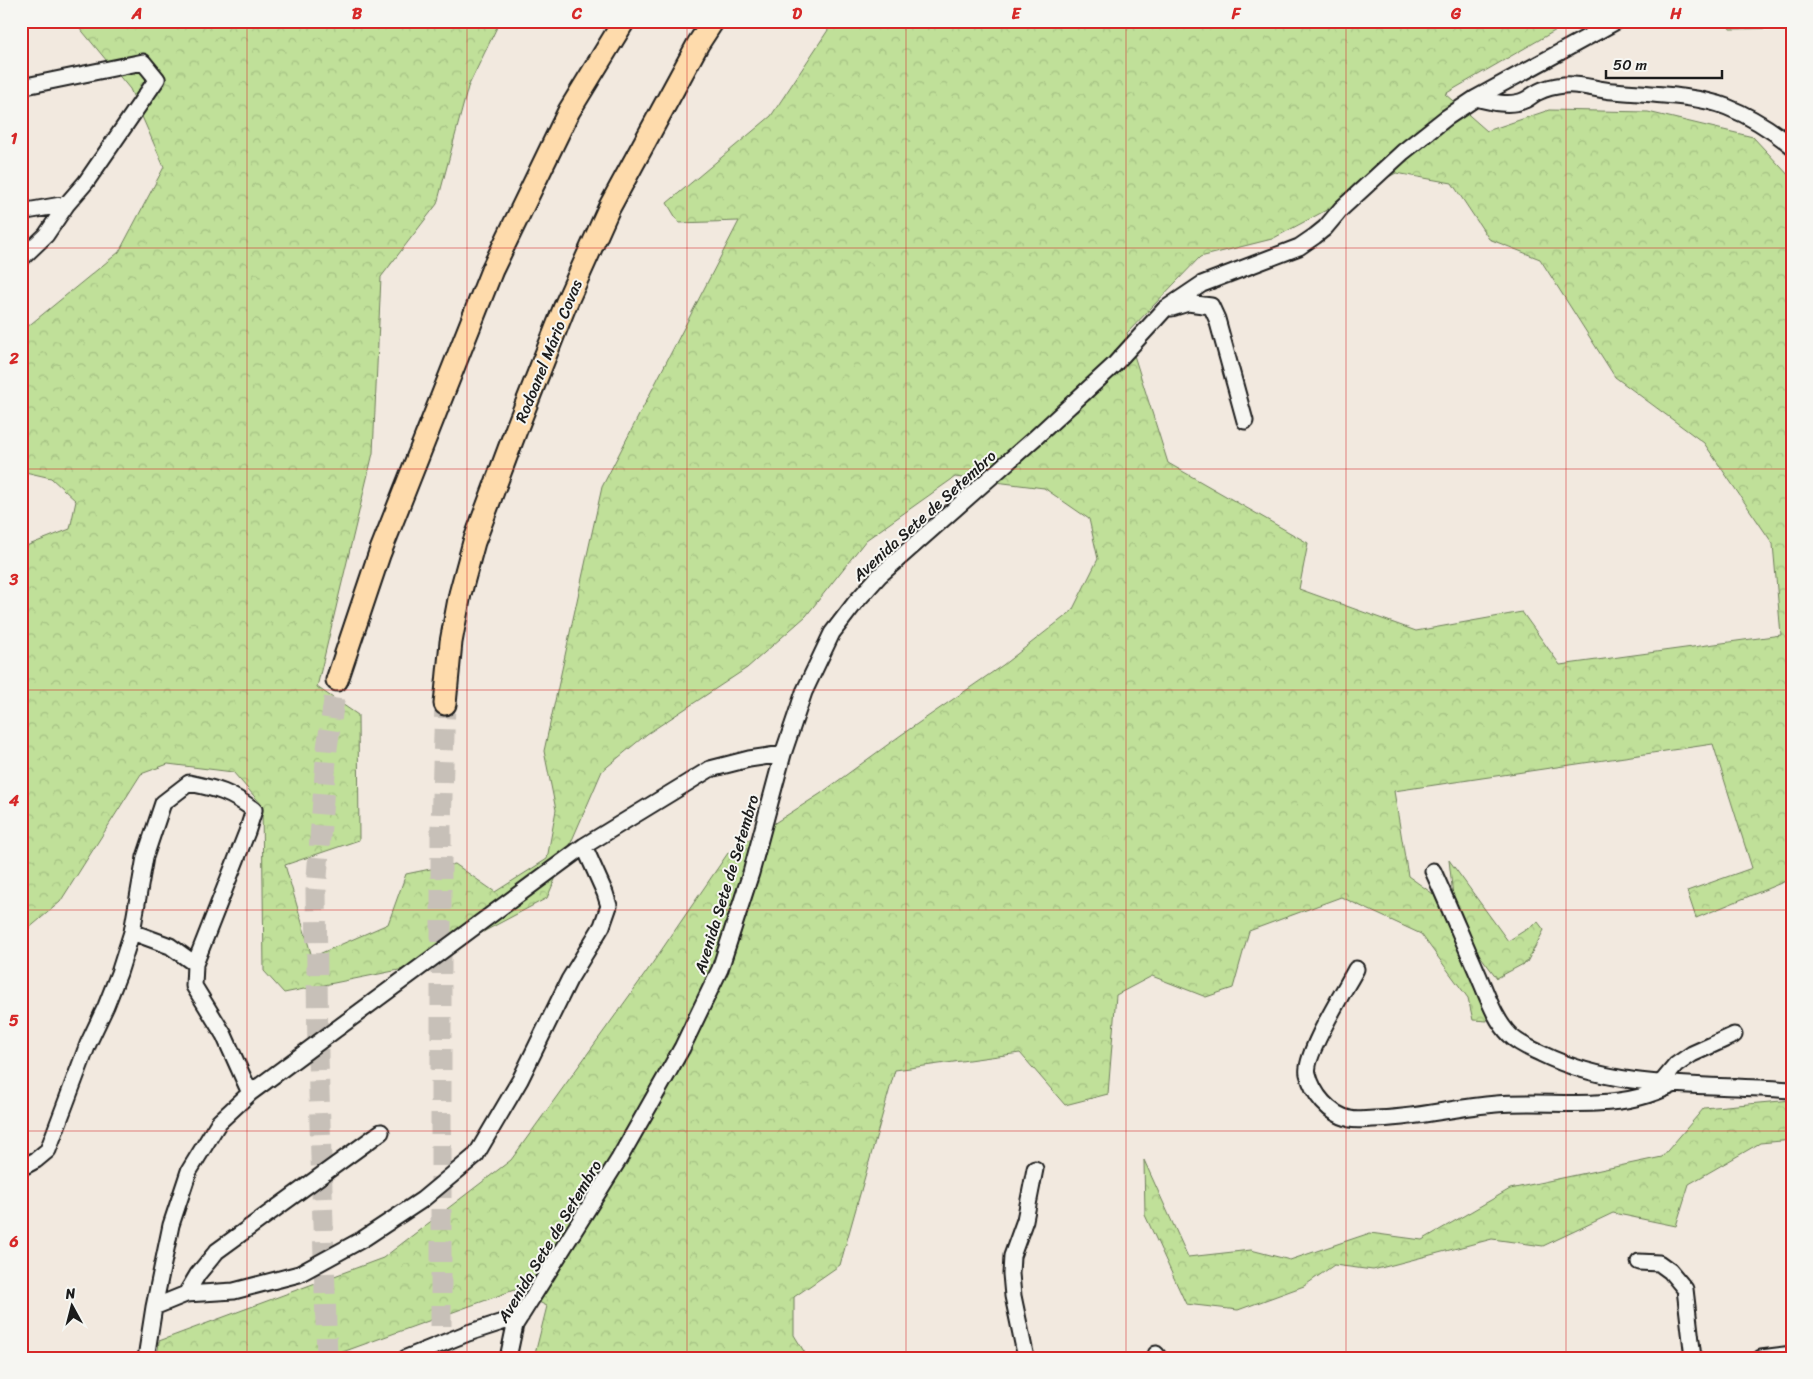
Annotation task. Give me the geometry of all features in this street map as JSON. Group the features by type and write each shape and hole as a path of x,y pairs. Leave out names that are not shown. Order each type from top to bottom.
{"highway":[{"path":"337,680 379,555 492,270 570,111 624,21"},
{"name":"Rodoanel Mário Covas","path":"445,704 451,642 460,594 474,542 516,430 565,306 609,208 713,21"}],"street":[{"name":"Avenida Sete de Setembro","path":"508,1358 515,1325 619,1159 682,1048 720,969 751,874 783,754 804,692 832,633 855,603 879,576 1036,438 1113,366 1165,309 1202,284 1299,247 1316,236 1341,209 1403,152 1446,118 1476,98 1617,21"},
{"path":"21,87 143,62 157,79 86,182 67,204 46,235 21,260"},
{"path":"1476,98 1495,103 1525,101 1537,92 1553,86 1568,84 1601,90 1704,101 1726,106 1775,132 1792,146"},
{"path":"21,212 67,204"},
{"path":"1165,309 1188,303 1210,306 1217,319 1245,422"},
{"path":"146,1358 154,1306 171,1225 189,1171 219,1122 250,1093 584,846 710,769 749,759 783,754"},
{"path":"21,1168 36,1160 48,1150 88,1044 120,972 132,932 145,857 163,803 189,783 221,790 254,810 195,964 194,986 224,1035 250,1093"},
{"path":"154,1306 186,1294 234,1291 299,1274 363,1239 422,1200 476,1155 520,1080 569,980 602,926 609,906 584,846"},
{"path":"1433,871 1501,1024 1510,1036 1526,1046 1563,1064 1593,1073 1624,1079 1668,1084 1744,1086 1792,1090"},
{"path":"132,932 170,946 195,964"},
{"path":"1356,969 1316,1043 1308,1062 1308,1073 1315,1092 1326,1106 1351,1120 1392,1119 1495,1104 1522,1102 1582,1104 1614,1102 1640,1097 1668,1084 1676,1065 1692,1054 1734,1035"},
{"path":"186,1294 198,1274 218,1251 381,1132"},
{"path":"1026,1358 1013,1296 1011,1274 1012,1256 1025,1220 1035,1169"},
{"path":"1639,1262 1659,1263 1670,1270 1685,1289 1693,1358"},
{"path":"406,1358 468,1333 521,1316"},
{"path":"1760,1358 1792,1354"}],"green space":[{"path":"74,21 500,21 468,87 437,204 381,277 373,453 317,687 358,715 359,840 285,865 312,957 388,924 406,874 455,864 495,892 547,859 556,810 544,751 602,487 739,221 679,223 667,203 771,116 834,21 1572,21 1445,94 1487,131 1549,110 1648,112 1753,137 1792,179 1792,884 1786,881 1696,918 1687,891 1752,868 1713,744 1394,791 1408,876 1443,901 1453,896 1449,860 1508,941 1538,922 1544,930 1527,962 1497,978 1472,945 1485,995 1487,1021 1473,1020 1468,998 1421,934 1341,897 1249,931 1233,988 1206,997 1152,976 1116,995 1108,1094 1065,1105 1020,1053 895,1070 840,1265 794,1297 794,1335 808,1358 534,1358 547,1306 514,1290 326,1358 157,1358 159,1341 383,1258 511,1160 645,974 728,853 820,794 901,735 1003,665 1072,611 1098,559 1089,519 1044,488 955,477 866,540 806,616 747,668 647,734 602,771 547,898 419,966 284,993 264,971 262,805 233,772 168,764 141,774 60,902 21,935 21,548 70,529 76,501 51,478 21,471 21,332 119,252 164,167 130,89","holes":["1396,173 1452,183 1489,239 1540,259 1615,377 1704,443 1773,544 1781,635 1560,665 1522,612 1416,631 1299,589 1308,543 1168,463 1127,333 1200,257 1272,239"]},
{"path":"1726,21 1792,21 1792,28 1730,29"},
{"path":"1792,1100 1792,1140 1760,1143 1689,1184 1676,1226 1613,1213 1543,1246 1492,1239 1373,1270 1334,1265 1304,1286 1238,1310 1186,1304 1145,1215 1144,1160 1188,1257 1251,1250 1290,1260 1370,1233 1422,1240 1510,1189 1662,1157 1704,1108"}],"tunnel":[{"path":"327,1358 318,1057 316,890 327,748 337,680"},
{"path":"441,1358 441,827 445,704"}]}
